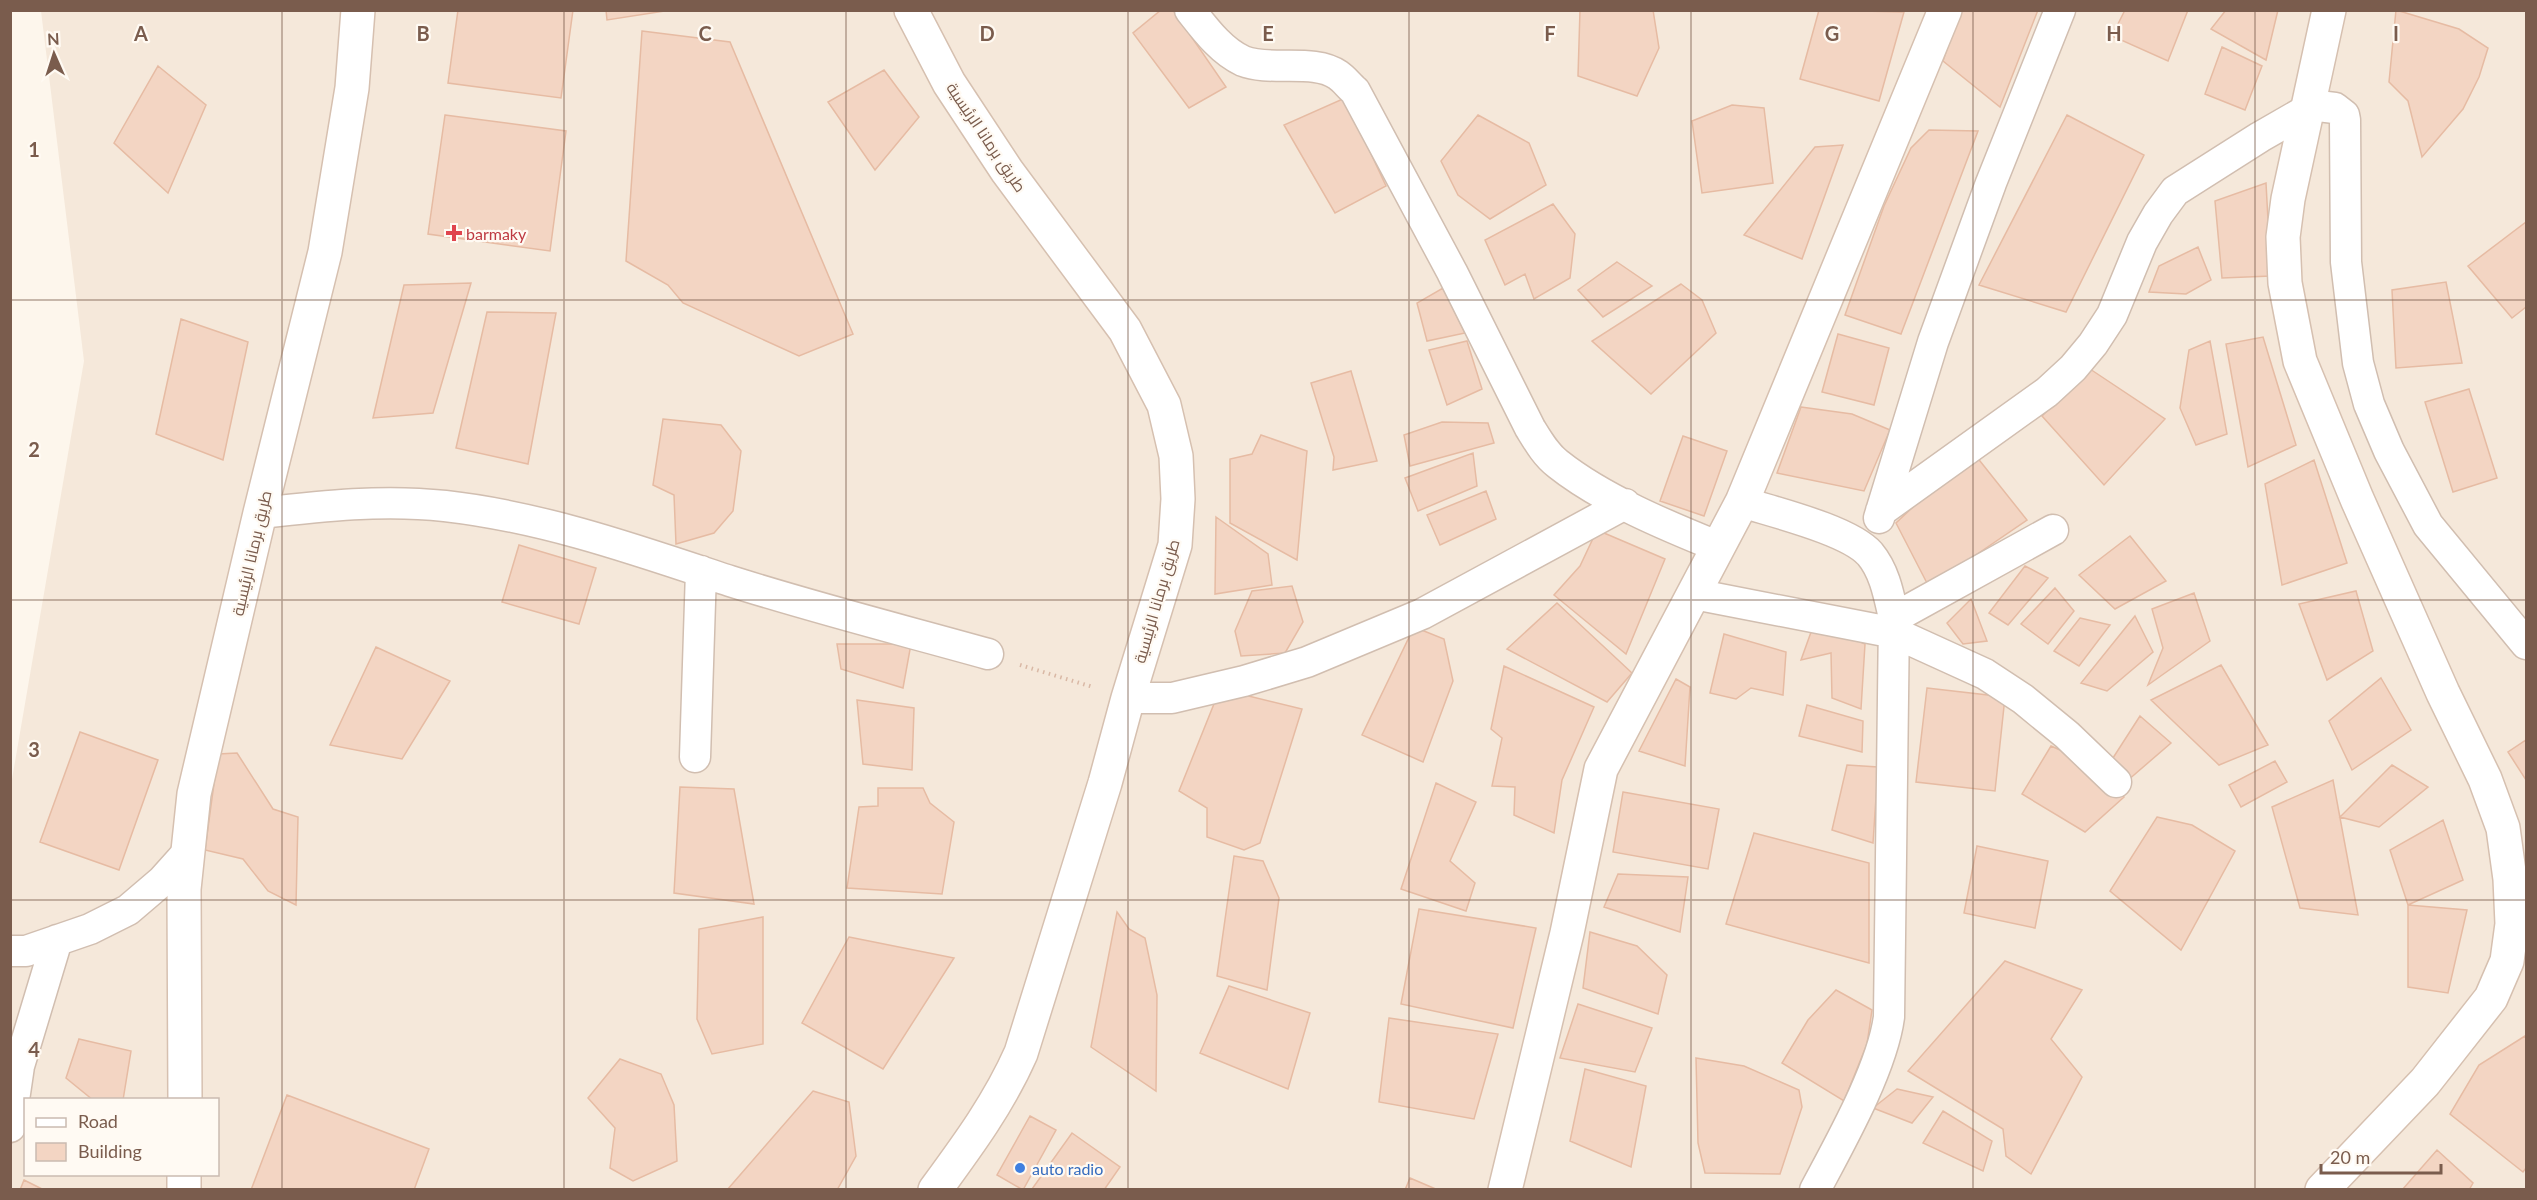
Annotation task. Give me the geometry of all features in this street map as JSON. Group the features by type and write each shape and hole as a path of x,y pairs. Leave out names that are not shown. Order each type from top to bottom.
{"street":[{"name":"طريق برمانا الرئيسية","path":"185,1098 184,889 194,794 260,513 326,252 352,88 358,10"},
{"name":"طريق برمانا الرئيسية","path":"911,10 949,83 1006,171 1125,330 1164,405 1176,456 1178,499 1175,545 1128,698 1105,783 1021,1053 1005,1089 979,1131 935,1190"},
{"path":"1190,10 1226,51 1243,61 1261,65 1321,68 1337,74 1355,91 1441,251 1535,436 1557,464 1657,522 1719,547"},
{"path":"1506,1190 1567,933 1601,769 1742,502 1945,10"},
{"path":"1869,552 1933,342 1991,183 2061,10"},
{"path":"2322,1190 2425,1082 2491,998 2507,961 2512,924 2510,879 2500,818 2485,779 2443,693 2357,499 2300,361 2285,283 2283,237 2288,199 2330,10"},
{"path":"1881,511 2047,392 2073,368 2093,344 2112,315 2142,242 2175,191 2307,110 2318,106 2335,108 2344,115 2345,120 2346,262 2358,363 2369,404 2389,451 2428,525 2526,644"},
{"path":"260,513 383,502 446,506 527,519 988,654"},
{"path":"1742,502 1849,538 1869,552 1883,576 1894,626 1889,1017 1886,1036 1856,1107 1815,1190"},
{"path":"1128,698 1172,698 1244,681 1307,662 1422,615 1625,504"},
{"path":"1894,626 2053,530"},
{"path":"695,757 701,571"},
{"path":"1694,594 1894,626 1984,674 2023,699 2067,735 2116,782"},
{"path":"10,951 26,951 90,929 128,910 162,881 188,852"},
{"path":"10,1127 19,1066 57,940"}],"path":[{"path":"988,654 1128,698"}],"shaded area":[{"path":"41,11 2526,11 2526,1189 11,1190 11,785 84,361"}],"building":[{"path":"458,10 573,10 561,98 448,83"},
{"path":"606,10 671,10 607,20"},
{"path":"1161,10 1173,10 1226,87 1189,108 1133,33"},
{"path":"1580,10 1653,10 1659,48 1637,96 1578,76"},
{"path":"1819,10 1904,12 1879,101 1800,79"},
{"path":"1960,10 2038,10 2000,107 1943,61"},
{"path":"2125,10 2188,10 2168,61 2112,36"},
{"path":"2226,10 2278,10 2266,60 2211,29"},
{"path":"2396,10 2459,29 2488,48 2479,77 2463,109 2422,157 2408,101 2389,82"},
{"path":"642,31 730,42 853,334 799,356 683,303 668,285 626,261"},
{"path":"2222,47 2262,66 2245,110 2205,94"},
{"path":"158,66 206,105 168,193 114,143"},
{"path":"884,70 919,117 875,170 828,102"},
{"path":"1345,98 1386,186 1335,213 1284,125"},
{"path":"1732,105 1764,108 1773,183 1702,193 1692,121"},
{"path":"445,115 566,131 550,251 428,234"},
{"path":"1478,115 1529,143 1546,185 1490,219 1458,195 1441,161"},
{"path":"2067,115 2144,155 2066,312 1979,285"},
{"path":"1929,130 1978,131 1901,334 1845,315 1884,206 1911,148"},
{"path":"1843,145 1802,259 1744,235 1815,147"},
{"path":"2266,183 2271,276 2222,278 2215,201"},
{"path":"1553,204 1575,234 1570,278 1534,299 1525,274 1505,285 1485,240"},
{"path":"2526,222 2526,307 2512,318 2468,266"},
{"path":"2198,247 2211,280 2186,294 2149,292 2159,266"},
{"path":"1617,262 1652,286 1603,317 1578,290"},
{"path":"2446,282 2462,363 2396,368 2392,290"},
{"path":"471,283 433,413 373,418 404,285"},
{"path":"1681,284 1702,300 1716,333 1651,394 1592,341"},
{"path":"1443,288 1465,333 1427,341 1417,303"},
{"path":"487,312 556,313 528,464 456,448"},
{"path":"181,319 248,342 223,460 156,434"},
{"path":"1838,334 1889,348 1874,405 1822,392"},
{"path":"2263,337 2296,445 2248,467 2226,344"},
{"path":"1467,341 1482,389 1447,405 1429,350"},
{"path":"2210,341 2227,434 2196,445 2180,408 2189,350"},
{"path":"2090,369 2165,419 2104,485 2042,416"},
{"path":"1351,371 1377,461 1333,470 1334,457 1311,383"},
{"path":"2469,389 2497,478 2453,492 2425,402"},
{"path":"1801,407 1852,414 1890,430 1864,491 1777,473"},
{"path":"663,419 721,425 741,451 733,511 714,533 676,544 674,495 653,485"},
{"path":"1442,422 1488,423 1494,443 1410,466 1404,435"},
{"path":"1261,435 1307,451 1297,560 1230,523 1230,459 1252,454"},
{"path":"1683,436 1727,451 1704,516 1660,501"},
{"path":"1972,451 2027,520 1929,587 1896,523"},
{"path":"1473,453 1477,486 1418,511 1405,478"},
{"path":"2314,460 2347,563 2282,585 2265,484"},
{"path":"1486,491 1496,519 1440,545 1427,515"},
{"path":"1216,517 1268,554 1272,585 1215,594"},
{"path":"1597,530 1665,559 1626,654 1554,595 1580,566"},
{"path":"2130,536 2166,581 2115,609 2079,575"},
{"path":"519,545 596,568 579,624 502,602"},
{"path":"2025,566 2048,578 2008,625 1989,613"},
{"path":"1292,586 1303,622 1285,653 1241,656 1235,631 1252,591"},
{"path":"2055,588 2074,611 2048,644 2021,624"},
{"path":"2356,591 2373,651 2327,680 2299,604"},
{"path":"2194,593 2210,641 2148,685 2163,648 2152,609"},
{"path":"1971,599 1987,641 1963,644 1947,623"},
{"path":"1557,603 1632,673 1607,702 1507,649"},
{"path":"2135,616 2153,652 2107,691 2081,683"},
{"path":"2080,618 2110,625 2079,666 2054,651"},
{"path":"1815,621 1865,644 1861,709 1832,698 1831,653 1801,660"},
{"path":"1414,627 1444,639 1453,681 1423,762 1362,735"},
{"path":"1724,634 1786,652 1783,695 1751,688 1736,699 1710,693"},
{"path":"837,644 911,644 903,688 841,669"},
{"path":"376,647 450,681 402,759 330,745"},
{"path":"2221,665 2268,745 2219,765 2151,700"},
{"path":"1504,666 1594,707 1562,780 1554,833 1514,815 1515,787 1492,786 1502,738 1491,729"},
{"path":"2381,678 2411,730 2352,770 2329,721"},
{"path":"1676,679 1690,687 1685,766 1639,751"},
{"path":"1927,688 2005,697 1995,791 1916,782"},
{"path":"1220,689 1302,709 1260,843 1244,850 1207,837 1207,808 1179,791"},
{"path":"857,700 914,708 912,770 863,764"},
{"path":"1807,705 1863,721 1862,752 1799,736"},
{"path":"2140,716 2171,743 2127,781 2111,761"},
{"path":"80,732 158,760 119,870 40,842"},
{"path":"2526,740 2526,780 2508,752"},
{"path":"2051,746 2085,761 2124,797 2085,832 2022,794"},
{"path":"237,753 273,809 298,817 296,905 268,891 243,859 205,850 218,754"},
{"path":"2275,761 2287,782 2241,807 2229,785"},
{"path":"1847,765 1878,767 1873,843 1832,830"},
{"path":"2392,765 2428,787 2379,827 2340,817"},
{"path":"2333,780 2358,915 2300,908 2272,807"},
{"path":"1436,783 1476,802 1450,861 1475,883 1466,911 1401,889"},
{"path":"680,787 734,789 754,904 674,893"},
{"path":"878,788 923,788 930,803 954,822 942,894 847,888 859,807 878,806"},
{"path":"1623,792 1719,809 1708,869 1613,852"},
{"path":"2157,817 2192,825 2235,851 2181,950 2110,891"},
{"path":"2443,820 2463,880 2408,905 2390,850"},
{"path":"1754,833 1869,863 1869,963 1726,924"},
{"path":"1977,846 2048,861 2035,928 1964,913"},
{"path":"1234,856 1263,861 1279,898 1267,990 1217,976"},
{"path":"1618,874 1688,877 1680,932 1604,907"},
{"path":"2408,905 2467,910 2448,993 2408,987"},
{"path":"1419,909 1536,928 1513,1028 1401,1004"},
{"path":"1117,912 1129,929 1145,938 1157,995 1156,1091 1091,1047"},
{"path":"763,917 763,1044 712,1054 697,1019 699,929"},
{"path":"1590,932 1637,946 1667,975 1658,1014 1583,988"},
{"path":"849,937 954,958 883,1069 802,1023"},
{"path":"2005,961 2082,990 2051,1039 2082,1077 2031,1174 2006,1156 2003,1129 1908,1071"},
{"path":"1229,986 1310,1013 1288,1089 1200,1053"},
{"path":"1836,990 1872,1010 1867,1044 1844,1101 1782,1063 1808,1020"},
{"path":"1578,1004 1652,1028 1635,1072 1560,1058"},
{"path":"1389,1018 1498,1034 1474,1119 1379,1102"},
{"path":"2525,1036 2526,1168 2523,1172 2450,1114 2479,1065"},
{"path":"79,1039 131,1051 123,1098 91,1098 66,1078"},
{"path":"1696,1058 1744,1066 1799,1090 1802,1107 1780,1174 1705,1173 1698,1143"},
{"path":"620,1059 661,1074 674,1105 677,1161 633,1181 610,1168 615,1128 588,1098"},
{"path":"1585,1069 1646,1086 1631,1167 1570,1141"},
{"path":"1897,1089 1933,1097 1912,1123 1873,1108"},
{"path":"813,1091 849,1102 856,1156 837,1190 727,1190"},
{"path":"287,1095 429,1149 414,1190 251,1190"},
{"path":"1943,1111 1992,1141 1983,1171 1923,1143"},
{"path":"1030,1116 1056,1130 1023,1190 997,1175"},
{"path":"1072,1133 1120,1167 1104,1190 1032,1189"},
{"path":"2437,1150 2473,1183 2469,1190 2402,1190"},
{"path":"1410,1178 1438,1190 1405,1190"},
{"path":"24,1180 44,1190 20,1190"}],"place":[{"name":"barmaky","path":"454,233"},
{"name":"auto radio","path":"1020,1168"}]}
